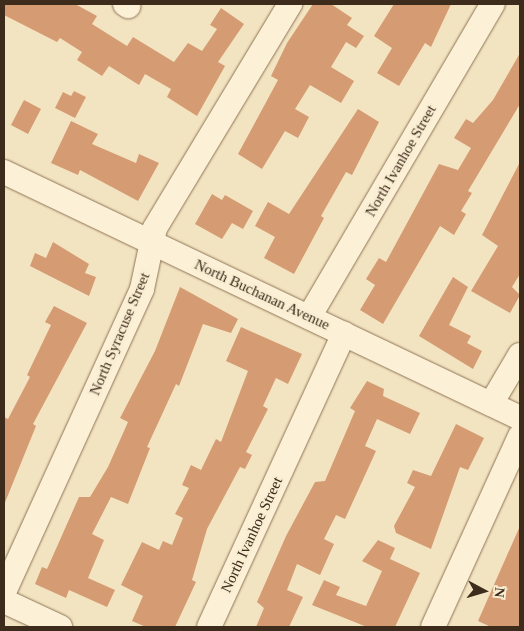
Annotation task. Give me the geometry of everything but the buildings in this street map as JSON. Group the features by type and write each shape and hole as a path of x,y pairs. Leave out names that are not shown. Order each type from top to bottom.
{"street":[{"name":"North Syracuse Street","path":"4,592 142,289 155,228 290,4"},
{"name":"North Ivanhoe Street","path":"309,317 493,4"},
{"name":"North Buchanan Avenue","path":"4,172 520,418"},
{"name":"North Ivanhoe Street","path":"210,627 344,334"},
{"path":"491,404 520,356"},
{"path":"433,627 520,436"},
{"path":"4,601 60,627"}]}
